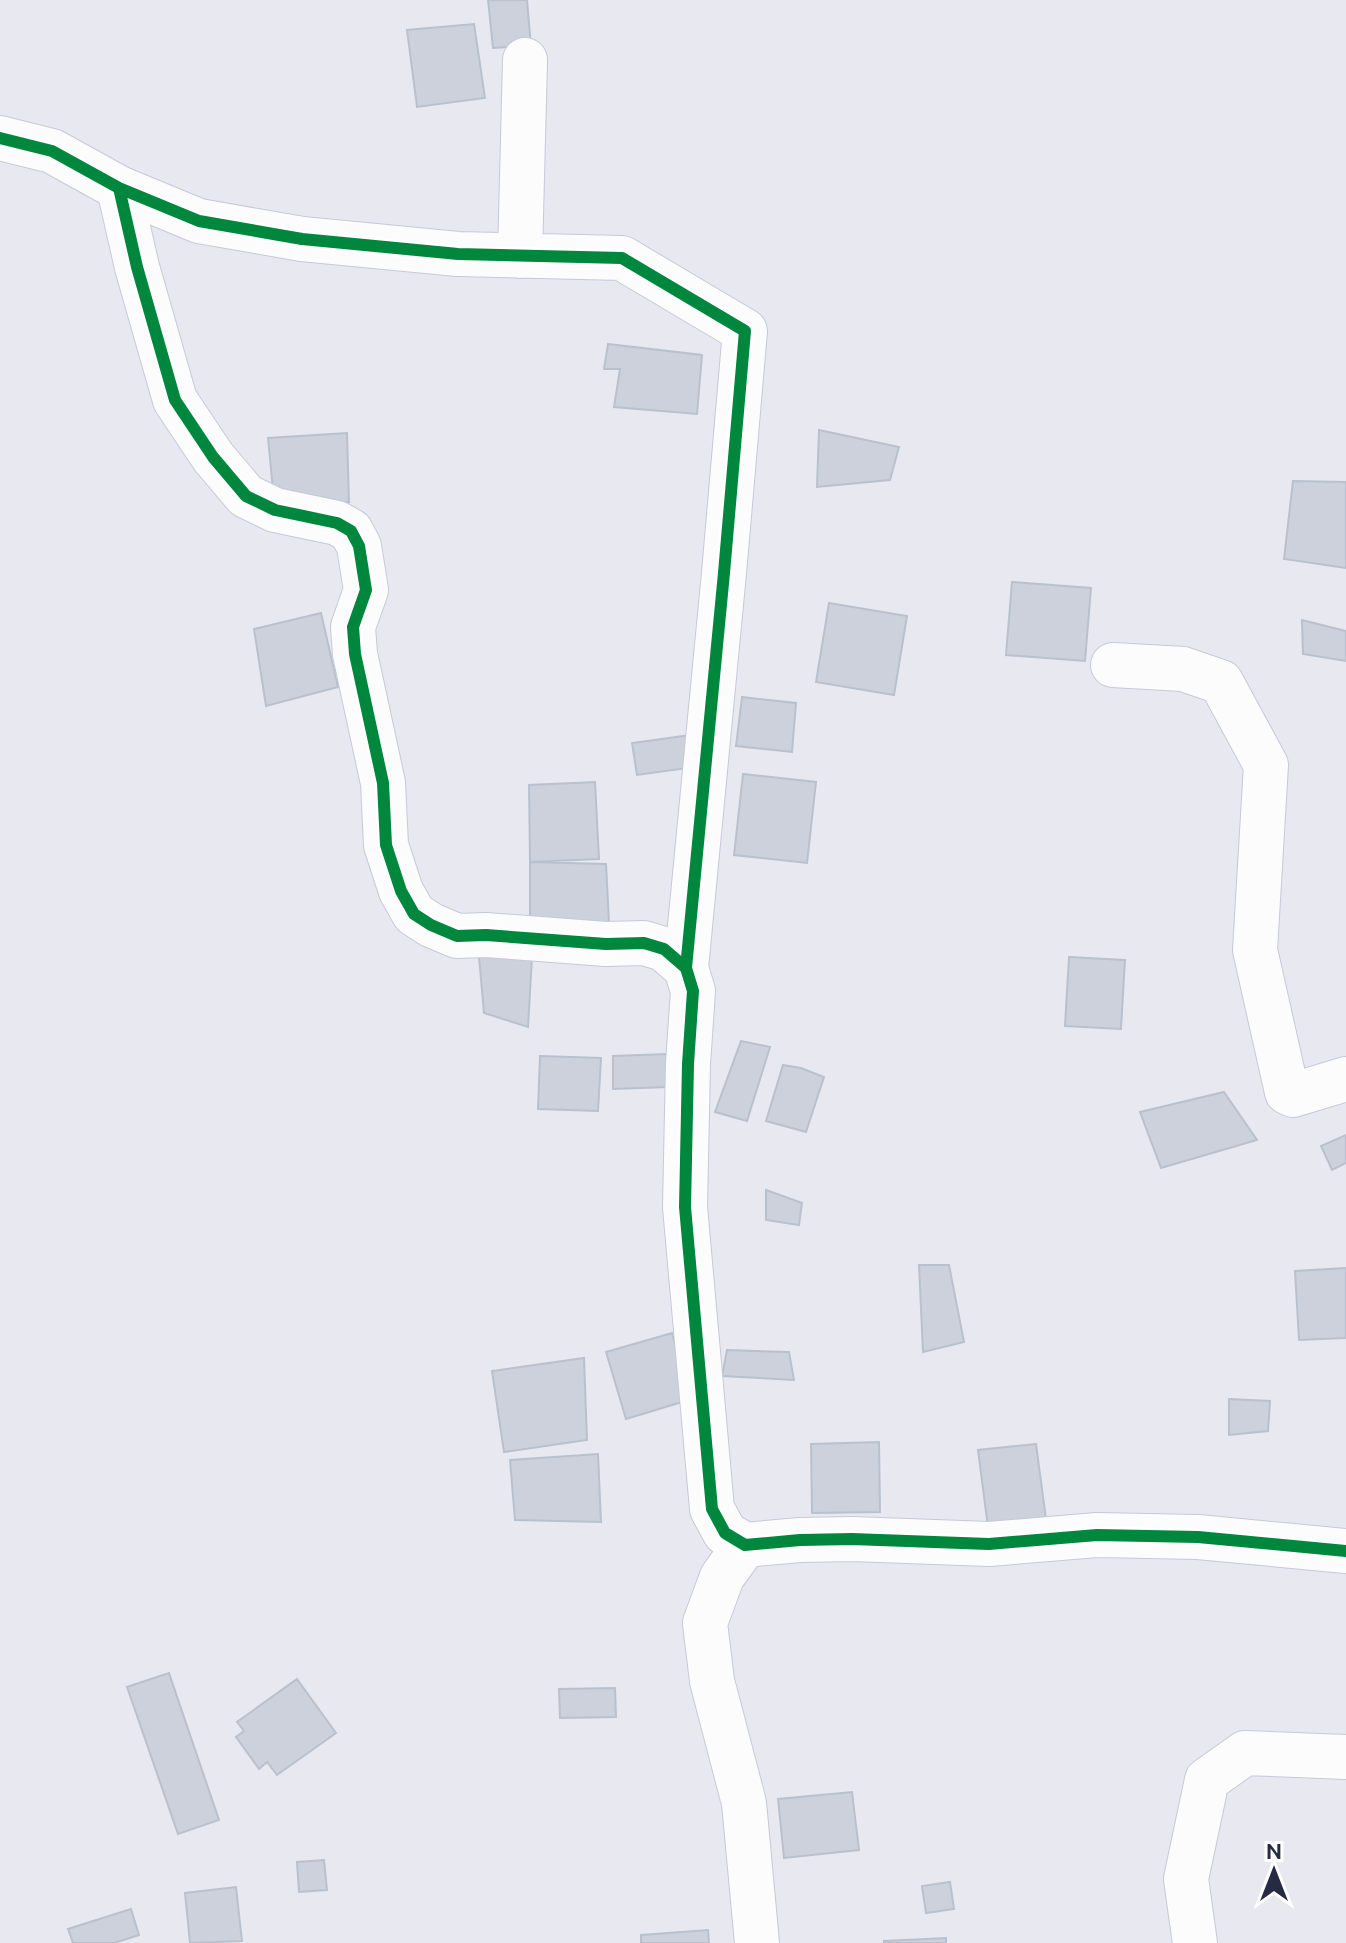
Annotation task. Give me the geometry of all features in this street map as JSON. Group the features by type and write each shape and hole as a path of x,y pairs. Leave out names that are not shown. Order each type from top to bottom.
{"street":[{"path":"520,256 525,60"},
{"path":"0,138 52,151 119,188 199,221 302,239 458,254 622,258 745,331 686,968 693,991 685,1207 712,1509 725,1533 745,1545 852,1539 989,1544 1097,1535 1198,1537 1346,1551"},
{"path":"119,188 137,267 175,400 182,411 213,457 246,496 275,510 337,523 351,531 359,546 366,590 353,627 355,654 383,783 386,845 401,891 414,914 457,936 486,935 606,944 644,943 664,949 686,968"},
{"path":"1113,665 1183,669 1221,682 1266,765 1255,950 1287,1092 1293,1095 1346,1079"},
{"path":"745,1545 722,1577 705,1623 712,1681 744,1803 757,1943"},
{"path":"1195,1943 1186,1879 1207,1780 1245,1753 1346,1757"}],"building":[{"path":"488,0 527,0 531,46 493,48"},
{"path":"474,24 485,98 417,107 407,30"},
{"path":"608,344 702,355 697,414 614,407 620,369 604,369"},
{"path":"819,430 899,447 890,480 817,487"},
{"path":"347,433 349,502 275,510 268,438"},
{"path":"1293,481 1346,482 1346,568 1284,559"},
{"path":"1012,582 1091,588 1085,661 1006,655"},
{"path":"829,603 907,616 894,695 816,682"},
{"path":"321,613 338,687 266,706 254,629"},
{"path":"1302,620 1346,631 1346,661 1303,654"},
{"path":"742,697 796,703 792,752 736,746"},
{"path":"691,735 695,767 637,775 632,743"},
{"path":"743,774 816,782 807,863 734,855"},
{"path":"595,782 599,859 530,862 529,785"},
{"path":"530,862 606,864 609,923 530,917"},
{"path":"479,957 532,957 528,1027 484,1013"},
{"path":"1069,957 1125,960 1121,1029 1065,1026"},
{"path":"741,1041 770,1047 747,1121 715,1112"},
{"path":"667,1054 669,1087 613,1089 613,1056"},
{"path":"540,1056 601,1058 598,1111 538,1109"},
{"path":"783,1065 824,1077 806,1132 766,1121"},
{"path":"1224,1092 1257,1140 1161,1168 1140,1112"},
{"path":"1346,1135 1346,1163 1332,1170 1321,1146"},
{"path":"766,1190 802,1203 799,1225 766,1220"},
{"path":"919,1265 949,1265 964,1342 923,1352"},
{"path":"1346,1268 1346,1338 1299,1340 1295,1271"},
{"path":"672,1333 692,1399 626,1419 606,1352"},
{"path":"727,1350 789,1352 794,1380 722,1376"},
{"path":"584,1358 587,1440 504,1452 492,1371"},
{"path":"1229,1399 1270,1401 1268,1431 1229,1435"},
{"path":"879,1442 880,1512 812,1513 811,1444"},
{"path":"1036,1444 1047,1527 989,1535 978,1450"},
{"path":"598,1454 601,1522 515,1520 510,1460"},
{"path":"169,1673 219,1820 178,1834 127,1687"},
{"path":"297,1679 336,1733 277,1775 267,1762 259,1769 236,1737 244,1731 237,1722"},
{"path":"615,1688 616,1717 560,1718 559,1689"},
{"path":"852,1792 859,1850 784,1858 778,1799"},
{"path":"324,1860 327,1890 299,1892 297,1862"},
{"path":"950,1882 954,1909 926,1913 922,1886"},
{"path":"236,1887 242,1941 190,1943 185,1893"},
{"path":"131,1909 139,1935 114,1943 73,1943 68,1929"},
{"path":"708,1930 709,1943 641,1943 641,1935"},
{"path":"946,1938 946,1943 884,1943 884,1941"}],"cycle path":[{"path":"0,138 52,151 119,188 199,221 302,239 458,254 622,258 745,331 686,968"},
{"path":"119,188 137,267 175,400 213,457 246,496 275,510 337,523 351,531 359,546 366,590 353,627 355,654 383,783 386,845 401,891 414,914 457,936 486,935 606,944 644,943 664,949 686,968 693,991 685,1207 712,1509 725,1533 745,1545 852,1539 989,1544 1097,1535 1198,1537 1346,1551"}]}
